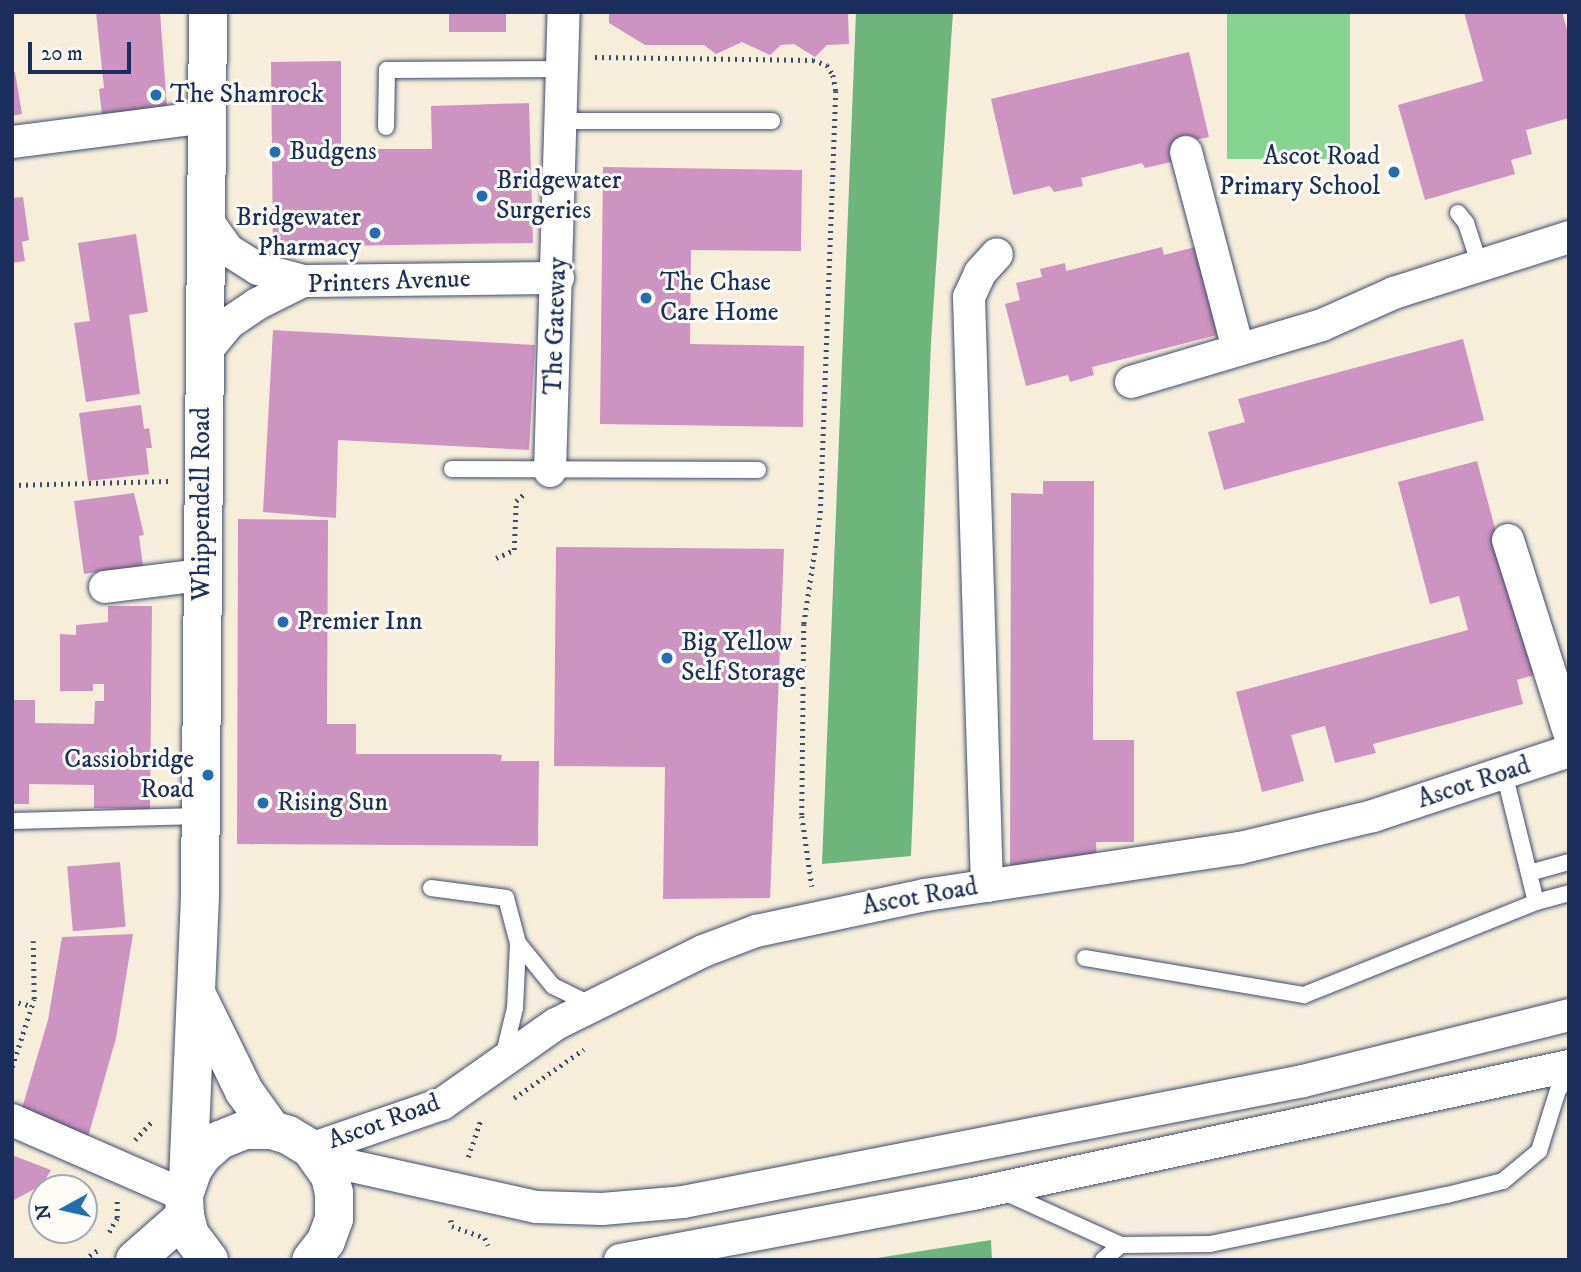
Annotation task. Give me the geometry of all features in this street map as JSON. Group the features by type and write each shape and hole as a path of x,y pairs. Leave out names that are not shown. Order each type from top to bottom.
{"street":[{"name":"Whippendell Road","path":"186,1198 197,995 201,816 204,216 208,12"},
{"name":"The Gateway","path":"550,471 558,278 564,12"},
{"path":"12,142 207,117"},
{"path":"1186,152 1238,349"},
{"path":"204,216 228,250 258,269 303,281"},
{"path":"1131,382 1322,325 1394,293 1569,237"},
{"path":"987,886 969,297 980,273 997,254"},
{"name":"Printers Avenue","path":"203,355 229,323 257,304 303,281 558,278"},
{"path":"1508,540 1569,732"},
{"path":"105,587 202,575"},
{"name":"Ascot Road","path":"316,1154 442,1104 556,1024 703,951 756,931 833,913 987,886 1240,848 1373,816 1569,751"},
{"name":"Whippendell Road","path":"197,995 244,1091 272,1130"},
{"name":"Ascot Road","path":"316,1154 537,1207 602,1209 683,1202 1303,1081 1569,1015"},
{"path":"620,1260 996,1189 1569,1066"},
{"path":"12,1120 186,1198"},
{"path":"135,1260 186,1198 202,1156 220,1140 245,1130 272,1130 288,1135 316,1154 334,1193 334,1219 326,1241 311,1260"},
{"path":"186,1198 190,1235 209,1260"}],"lane":[{"path":"386,127 387,70 564,69"},
{"path":"562,121 772,121"},
{"path":"1458,213 1466,223 1480,266"},
{"path":"452,469 758,470"},
{"path":"1504,773 1536,902"},
{"path":"12,821 201,816"},
{"path":"1529,873 1569,862"},
{"path":"431,888 506,898 518,943 515,1008 502,1061"},
{"path":"1085,958 1304,995 1536,902 1569,893"},
{"path":"518,943 553,986 592,1005"},
{"path":"996,1189 1121,1245 1210,1244 1503,1181 1539,1151 1558,1090 1569,1077"},
{"path":"1103,1260 1121,1245"}],"path":[{"path":"564,69 600,55 813,61 827,65 833,75 836,91 820,518 804,624 802,816 815,897"},
{"path":"496,558 514,550 516,501 550,471"},
{"path":"12,485 202,479"},
{"path":"12,1067 32,1006 33,941"},
{"path":"12,1001 32,1006"},
{"path":"510,1100 570,1060"},
{"path":"84,1260 98,1252 117,1217 117,1197 124,1169 137,1136 153,1120 155,1107"},
{"path":"465,1167 481,1118 491,1112"},
{"path":"451,1215 452,1226 485,1238 488,1245"}],"green space":[{"path":"856,12 953,12 931,342 911,856 822,864"},
{"path":"1227,12 1350,12 1350,159 1227,159"},
{"path":"991,1240 992,1260 865,1260"}],"building":[{"path":"96,12 160,12 167,108 102,114 99,89 104,88"},
{"path":"449,12 506,12 506,32 449,32"},
{"path":"609,12 848,12 849,44 827,45 815,57 794,44 781,45 770,55 742,42 716,54 704,45 645,45 609,23"},
{"path":"1464,12 1562,12 1569,36 1569,118 1526,130 1532,154 1511,160 1515,174 1425,200 1398,105 1483,81"},
{"path":"1189,52 1209,137 1176,144 1180,160 1145,168 1142,163 1081,178 1083,186 1054,192 1050,186 1013,195 991,99"},
{"path":"341,61 341,149 432,149 431,106 529,103 533,243 273,247 271,62"},
{"path":"15,72 22,114 12,116 12,73"},
{"name":"The Chase Care Home","path":"603,167 802,170 801,251 691,250 690,344 804,346 803,427 600,424"},
{"path":"23,197 29,240 22,242 25,261 12,263 12,198"},
{"path":"136,234 148,312 129,315 140,394 86,402 74,323 90,321 78,243"},
{"path":"1199,246 1217,335 1092,367 1094,375 1070,382 1068,375 1026,386 1005,304 1020,300 1016,283 1042,277 1040,269 1065,263 1066,271 1162,247 1164,255"},
{"path":"273,330 535,345 529,450 338,440 336,518 263,512"},
{"path":"1463,339 1484,420 1224,490 1208,432 1245,422 1238,399"},
{"path":"141,405 144,429 149,428 152,448 146,448 149,474 88,481 79,413"},
{"path":"1477,461 1534,675 1517,680 1523,704 1373,744 1376,753 1335,763 1325,726 1291,735 1304,781 1262,792 1236,692 1468,630 1459,596 1430,604 1398,482"},
{"path":"1043,481 1094,481 1093,740 1134,740 1134,842 1096,842 1097,861 1055,866 1010,866 1011,493 1043,494"},
{"path":"134,493 144,535 139,536 143,566 84,574 74,501"},
{"name":"Premier Inn","path":"238,519 328,520 327,724 356,724 356,754 493,754 502,755 501,761 539,761 538,846 237,844"},
{"name":"Big Yellow Self Storage","path":"556,547 784,549 770,898 663,899 665,767 554,766"},
{"path":"108,606 152,606 150,809 94,808 94,785 29,784 29,804 12,804 12,700 35,700 35,723 94,724 95,701 104,701 104,684 93,684 93,691 60,691 60,634 76,635 76,625 108,622"},
{"path":"120,862 126,927 73,931 67,867"},
{"path":"133,934 116,1038 88,1137 20,1115 48,1020 62,937"},
{"path":"12,1155 51,1170 49,1174 28,1174 28,1192 12,1201"}],"place":[{"name":"The Shamrock","path":"156,95"},
{"name":"Budgens","path":"275,152"},
{"name":"Ascot Road Primary School","path":"1394,172"},
{"name":"Bridgewater Surgeries","path":"482,196"},
{"name":"Bridgewater Pharmacy","path":"375,233"},
{"name":"The Chase Care Home","path":"646,298"},
{"name":"Premier Inn","path":"283,622"},
{"name":"Big Yellow Self Storage","path":"667,658"},
{"name":"Cassiobridge Road","path":"208,775"},
{"name":"Rising Sun","path":"263,803"}]}
